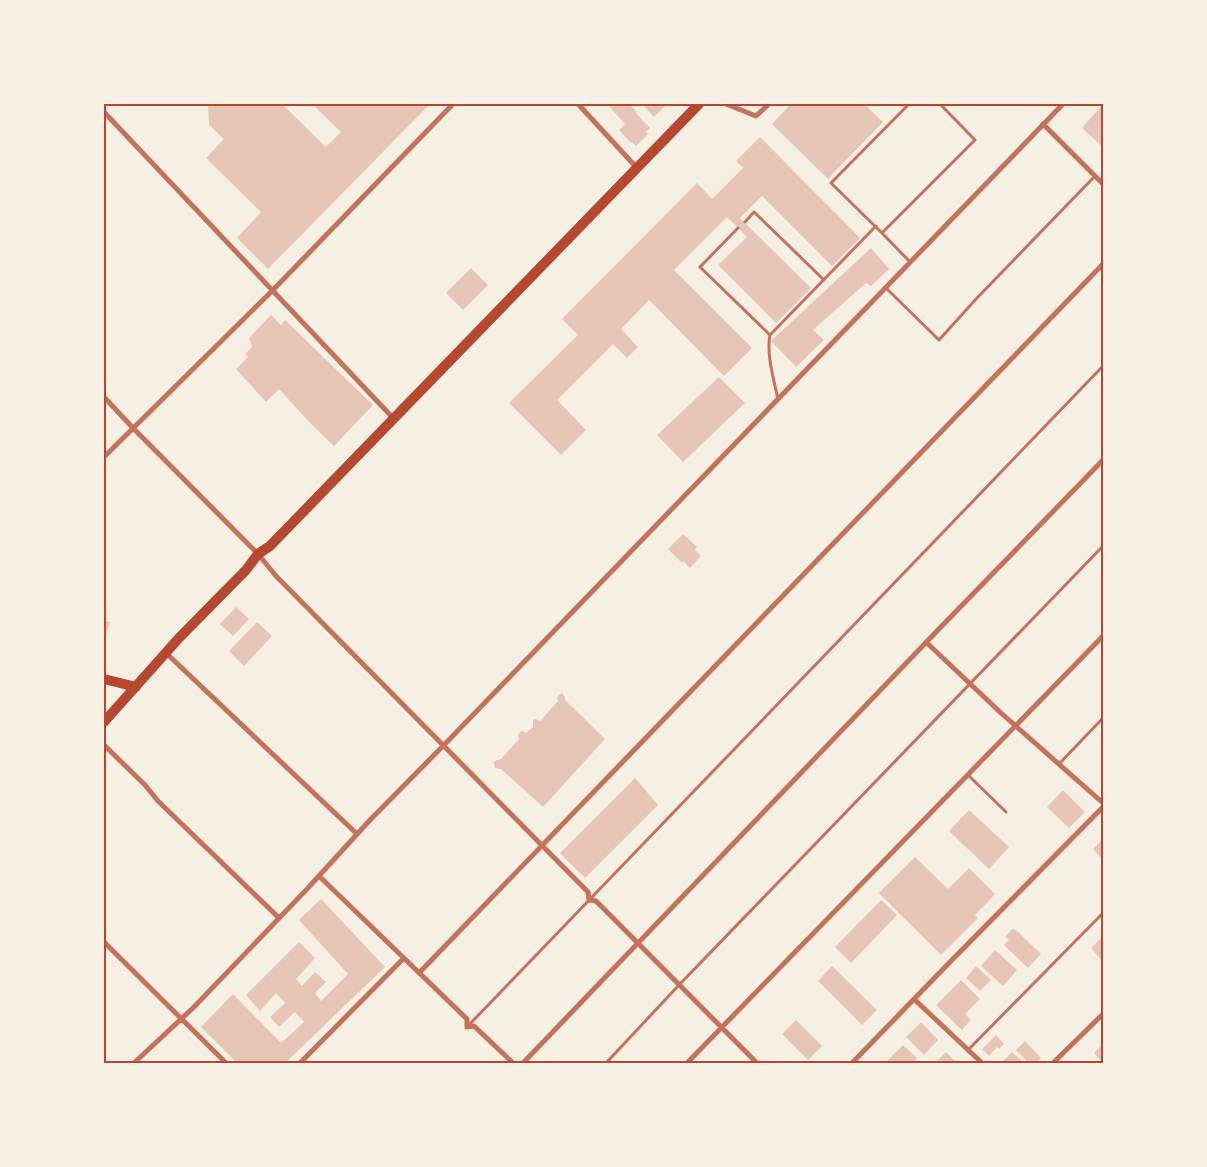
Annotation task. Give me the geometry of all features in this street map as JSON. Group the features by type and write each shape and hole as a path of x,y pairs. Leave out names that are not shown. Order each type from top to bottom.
{"main road":[{"path":"104,722 179,638 246,570 258,554 270,546 699,104"},
{"path":"104,679 136,687"}],"street":[{"path":"104,457 272,290 453,104"},
{"path":"578,104 637,168"},
{"path":"726,104 756,116 769,104"},
{"path":"134,1063 194,1007 357,834 1063,104"},
{"path":"104,112 394,419"},
{"path":"1043,124 1103,184"},
{"path":"419,972 1103,264"},
{"path":"104,396 133,428 258,554 276,576 588,892 589,900 596,901 757,1063"},
{"path":"523,1063 1103,460"},
{"path":"687,1063 1103,636"},
{"path":"926,642 1016,726 1103,803"},
{"path":"166,652 357,834"},
{"path":"104,745 145,784 158,801 279,918"},
{"path":"852,1063 1103,807"},
{"path":"319,876 467,1019 467,1027 474,1026 513,1063"},
{"path":"104,942 226,1063"},
{"path":"300,1063 404,958"},
{"path":"914,999 982,1063"},
{"path":"1053,1063 1103,1014"}],"lane":[{"path":"909,104 831,184 876,226 910,262"},
{"path":"882,233 975,140 940,104"},
{"path":"885,288 939,340 1095,176"},
{"path":"745,222 754,212 824,280"},
{"path":"778,399 771,371 770,335 876,226"},
{"path":"738,228 700,267 770,335"},
{"path":"467,1027 1103,366"},
{"path":"606,1063 1103,546"},
{"path":"1059,764 1103,718"},
{"path":"968,775 1006,812"},
{"path":"968,1050 1103,913"}],"building":[{"path":"208,104 282,104 326,147 341,132 312,104 430,104 268,269 237,238 261,212 206,158 224,139 209,125"},
{"path":"609,104 629,104 650,128 646,132 648,134 636,146 619,130 625,124"},
{"path":"642,104 667,104 654,117"},
{"path":"791,104 864,104 883,122 828,179 772,124"},
{"path":"1103,104 1103,147 1082,128"},
{"path":"760,137 860,238 832,266 762,196 740,218 811,288 776,323 718,265 747,237 727,217 674,270 752,348 724,376 649,300 621,329 638,347 627,358 613,344 557,400 586,430 561,455 509,403 578,335 562,319 697,183 712,199 743,168 736,161"},
{"path":"871,248 889,269 871,286 866,283 813,330 824,340 796,367 771,341"},
{"path":"471,268 488,285 463,310 446,293"},
{"path":"271,315 281,325 285,320 373,405 334,446 279,389 266,402 236,369 248,357 245,354 252,347 249,338"},
{"path":"719,377 745,403 683,462 657,435"},
{"path":"683,534 697,547 695,550 701,556 690,568 668,549"},
{"path":"236,607 249,619 233,636 220,624"},
{"path":"104,621 110,622 104,642"},
{"path":"257,622 272,636 244,666 229,651"},
{"path":"562,693 565,700 605,739 543,807 501,769 495,768 494,762 501,759 519,739 518,735 520,732 526,733 533,727 533,720 540,721 558,701 557,698"},
{"path":"635,778 658,805 585,878 560,853"},
{"path":"1063,790 1085,812 1069,828 1047,807"},
{"path":"969,810 1009,847 989,869 949,831"},
{"path":"1103,839 1103,860 1093,849"},
{"path":"915,857 948,889 969,868 995,894 975,915 978,918 941,955 879,893"},
{"path":"321,899 385,967 285,1063 237,1063 201,1027 233,994 281,1043 304,1022 295,1012 279,1027 270,1017 285,1003 276,993 260,1011 246,995 299,942 315,958 296,979 302,986 315,972 326,982 315,993 321,1001 348,974 299,920"},
{"path":"881,900 897,915 851,963 835,947"},
{"path":"1012,929 1016,930 1041,954 1028,968 1004,945 1009,940 1005,937"},
{"path":"1103,936 1103,962 1091,948"},
{"path":"995,950 1017,970 1003,986 981,966"},
{"path":"832,966 877,1010 862,1025 818,981"},
{"path":"976,966 991,980 980,991 966,978"},
{"path":"961,980 980,999 965,1014 971,1020 962,1030 936,1005"},
{"path":"796,1020 822,1046 808,1060 782,1034"},
{"path":"921,1022 938,1040 924,1055 906,1037"},
{"path":"996,1035 1004,1044 999,1049 997,1047 989,1056 982,1049"},
{"path":"1025,1041 1041,1058 1036,1063 1029,1063 1016,1050"},
{"path":"1103,1044 1103,1063 1094,1053"},
{"path":"903,1045 917,1058 912,1063 885,1063"},
{"path":"946,1052 956,1062 935,1063"},
{"path":"1012,1052 1024,1063 1001,1063"}]}
